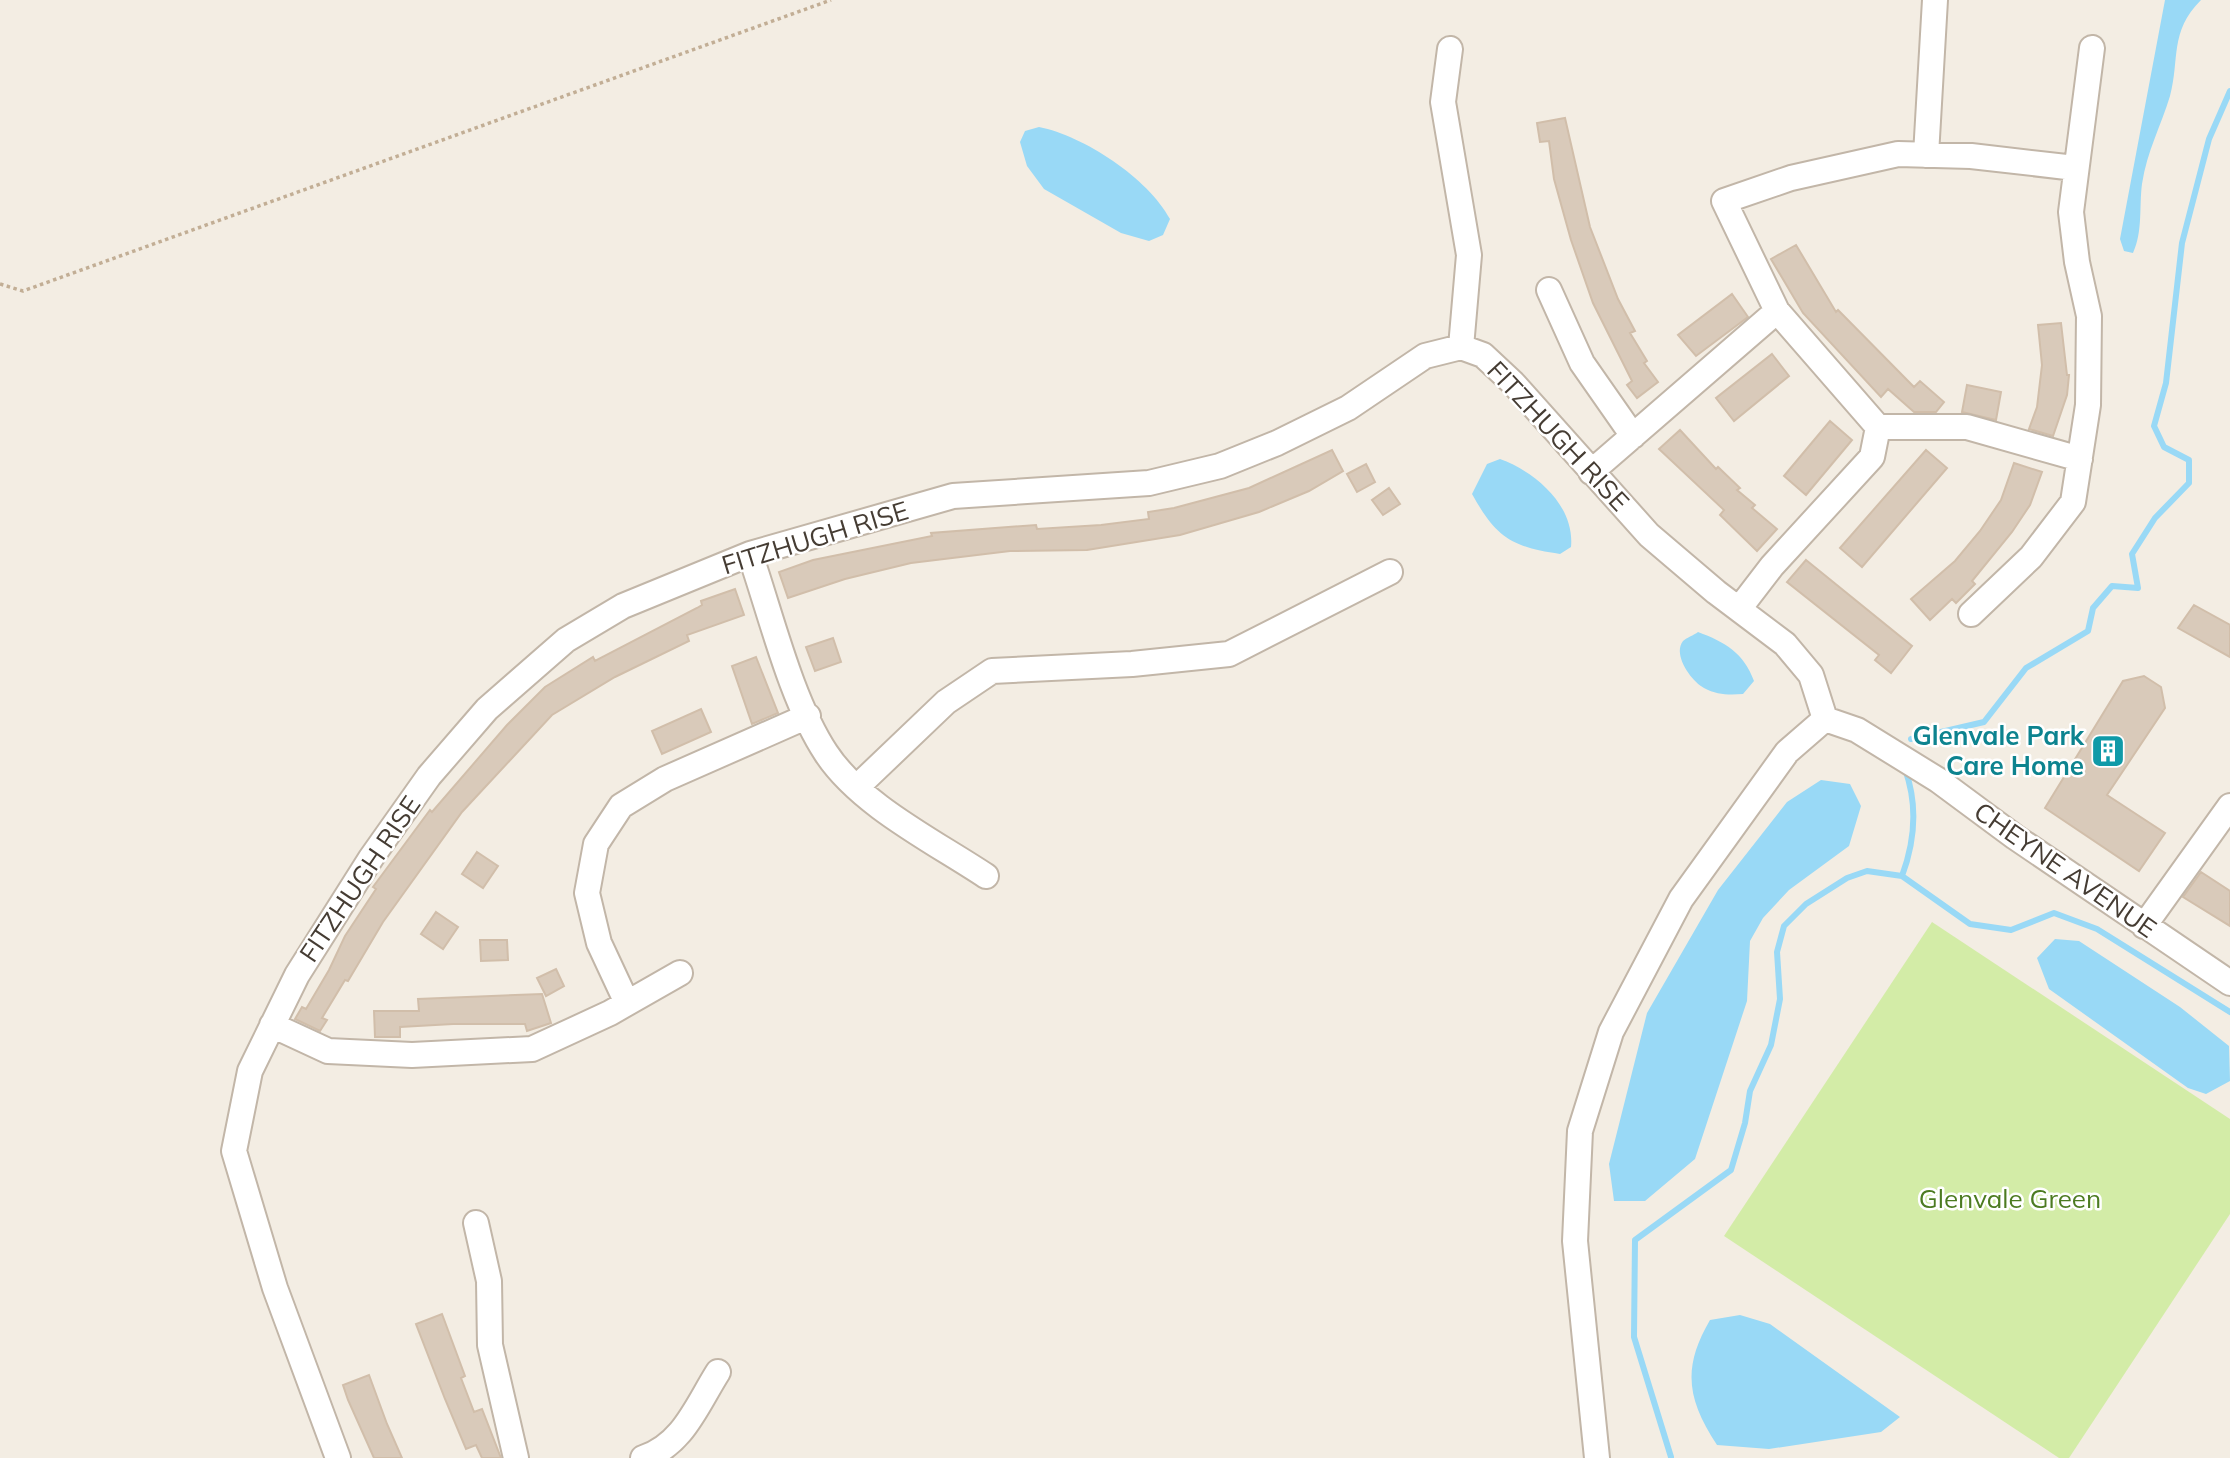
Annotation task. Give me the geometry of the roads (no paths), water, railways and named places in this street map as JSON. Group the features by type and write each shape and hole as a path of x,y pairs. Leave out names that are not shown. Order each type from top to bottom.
{"street":[{"path":"1926,155 1935,0"},
{"path":"1971,614 2031,557 2073,502 2088,405 2089,316 2077,262 2071,212 2092,48"},
{"path":"1450,50 1443,102 1469,255 1461,347"},
{"path":"2075,168 1971,156 1898,155 1791,178 1724,201 1777,311 1878,427 1967,428 2080,459"},
{"path":"1549,290 1582,363 1633,436"},
{"path":"1591,472 1777,311"},
{"name":"FITZHUGH RISE","path":"338,1458 275,1288 234,1151 250,1071 297,975 371,858 429,776 487,709 566,640 623,606 750,554 953,496 1149,483 1220,466 1277,443 1348,408 1425,356 1461,347 1483,355 1513,383 1649,536 1785,644 1811,675 1825,719"},
{"path":"1739,609 1772,566 1872,457 1878,427"},
{"path":"750,554 808,716 827,754 857,787 895,816 986,876"},
{"path":"857,787 946,702 992,671 1132,664 1230,654 1390,572"},
{"path":"627,1003 599,943 587,893 596,844 621,806 665,779 808,716"},
{"path":"1597,1458 1575,1241 1580,1131 1611,1032 1681,899 1787,752 1825,719"},
{"name":"CHEYNE AVENUE","path":"1825,719 1857,730 1917,766 2144,926 2230,983"},
{"path":"2144,926 2222,837 2230,806"},
{"path":"272,1025 328,1051 412,1055 532,1049 680,974"},
{"path":"476,1223 489,1281 490,1345 516,1458"},
{"path":"643,1458 659,1453 685,1429 719,1371"}],"water":[{"path":"2165,0 2201,0 2184,23 2177,46 2170,96 2144,172 2139,228 2133,253 2124,251 2120,239"},
{"path":"1039,127 1075,139 1131,174 1160,204 1170,219 1163,235 1149,241 1121,233 1044,189 1027,166 1020,142 1025,131"},
{"path":"1500,459 1527,472 1550,492 1567,518 1571,547 1560,554 1529,548 1507,538 1489,521 1472,494 1487,464"},
{"path":"1698,632 1725,645 1745,663 1754,681 1743,694 1723,694 1709,690 1699,685 1689,674 1682,660 1680,647 1684,640"},
{"path":"1821,780 1850,784 1861,806 1849,846 1789,890 1763,918 1750,941 1747,1001 1695,1159 1645,1201 1614,1201 1609,1164 1647,1013 1718,890 1787,802"},
{"path":"2055,939 2079,941 2180,1007 2229,1046 2230,1081 2206,1094 2188,1088 2049,989 2037,958"},
{"path":"1740,1315 1770,1324 1900,1417 1881,1432 1769,1449 1717,1445 1699,1413 1694,1398 1692,1369 1695,1353 1710,1320"}],"waterway":[{"path":"1911,739 1984,722 2026,668 2088,631 2093,608 2112,586 2138,588 2132,554 2155,518 2189,483 2189,460 2164,447 2154,426 2166,383 2182,243 2209,139 2230,91"},
{"path":"1902,876 1910,850 1913,823 1912,796 1905,769"},
{"path":"1671,1457 1634,1337 1635,1240 1731,1170 1745,1123 1750,1091 1771,1045 1780,999 1777,952 1784,926 1806,904 1847,878 1867,871 1902,876 1970,924 2011,930 2054,913 2097,929 2230,1012"}],"place":[{"name":"Glenvale Park Care Home","path":"2108,751"}],"park label":[{"name":"Glenvale Green","path":"2010,1199"}]}
